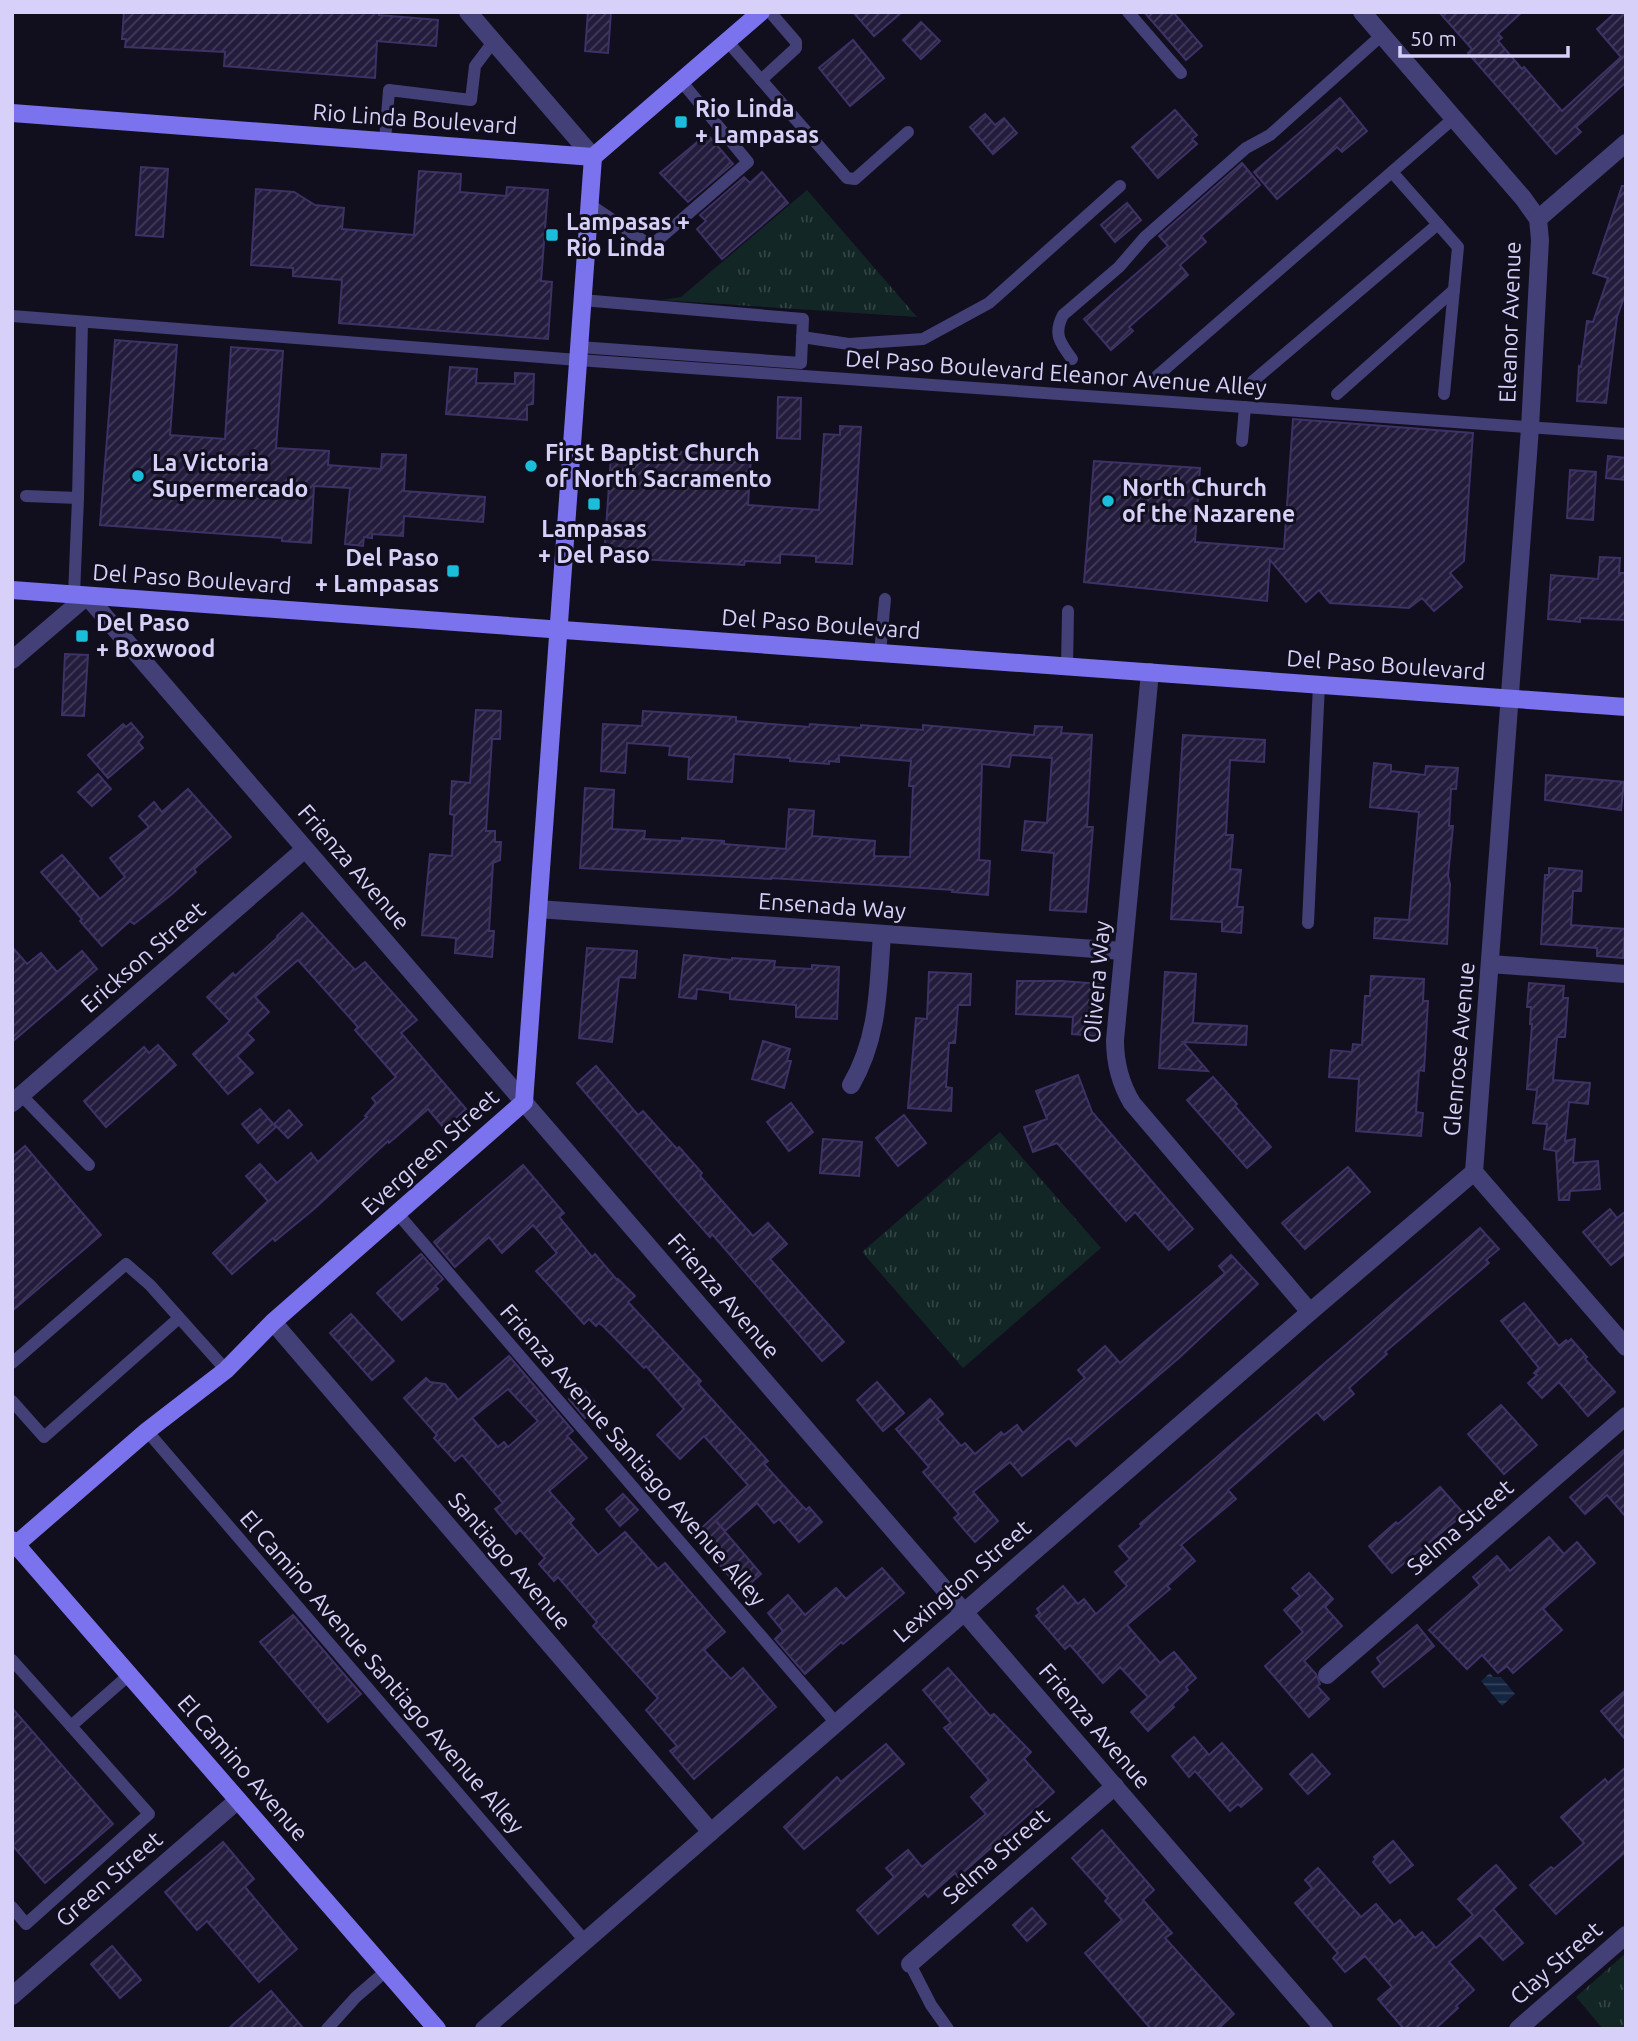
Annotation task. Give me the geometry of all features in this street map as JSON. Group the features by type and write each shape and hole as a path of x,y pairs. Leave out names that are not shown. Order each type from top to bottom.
{"main road":[{"path":"593,157 761,12"},
{"name":"Rio Linda Boulevard","path":"12,113 593,157"},
{"name":"Evergreen Street","path":"14,1544 147,1431 226,1370 273,1322 524,1102 593,157"},
{"name":"Del Paso Boulevard","path":"12,590 1626,707"},
{"name":"El Camino Avenue","path":"14,1544 437,2029"}],"street":[{"path":"468,12 593,157"},
{"name":"Eleanor Avenue","path":"1362,12 1523,198 1538,219 1540,240 1530,428 1510,698"},
{"path":"1538,219 1626,143"},
{"path":"12,660 81,595"},
{"name":"Frienza Avenue","path":"81,595 305,849 1324,2029"},
{"name":"Olivera Way","path":"1150,673 1115,1040 1116,1065 1123,1089 1132,1103 1310,1312"},
{"name":"Glenrose Avenue","path":"1474,1172 1510,698"},
{"name":"Erickson Street","path":"17,1099 305,849"},
{"name":"Ensenada Way","path":"538,909 1123,951"},
{"path":"851,1085 871,1041 875,1024 882,934"},
{"path":"1490,964 1626,974"},
{"path":"1474,1172 1626,1347"},
{"name":"Lexington Street","path":"484,2029 1474,1172"},
{"name":"Santiago Avenue","path":"273,1322 711,1832"},
{"name":"Selma Street","path":"1327,1675 1626,1416"},
{"name":"Selma Street","path":"910,1964 1115,1786"},
{"name":"Green Street","path":"12,1996 238,1800"},
{"name":"Clay Street","path":"1518,2029 1626,1935"}],"lane":[{"path":"761,80 796,48 796,42 770,12"},
{"path":"1128,12 1181,73"},
{"path":"1072,359 1060,343 1057,326 1063,315 1119,267 1145,237 1246,148 1270,135 1382,35"},
{"path":"727,41 847,178 855,180 908,132"},
{"path":"385,141 389,90 471,100 475,66 493,42"},
{"path":"589,204 651,246 748,162 681,81"},
{"path":"1157,376 1454,118"},
{"path":"1392,172 1458,247 1444,394"},
{"path":"802,337 849,344 923,339 989,303 1120,186"},
{"path":"1253,381 1438,224"},
{"path":"1337,394 1454,290"},
{"path":"12,316 579,354 801,363 803,319 582,300"},
{"path":"81,595 78,498 82,321"},
{"name":"Del Paso Boulevard Eleanor Avenue Alley","path":"579,354 1626,435"},
{"path":"1242,440 1245,407"},
{"path":"26,496 78,498"},
{"path":"880,653 885,599"},
{"path":"1067,667 1069,611"},
{"path":"1308,923 1319,684"},
{"path":"17,1099 89,1165"},
{"name":"Frienza Avenue Santiago Avenue Alley","path":"398,1214 836,1723"},
{"path":"12,1363 126,1264 150,1285 226,1370"},
{"path":"12,1401 44,1437 179,1318"},
{"name":"El Camino Avenue Santiago Avenue Alley","path":"147,1431 585,1941"},
{"path":"12,1660 149,1814 26,1924 12,1907"},
{"path":"71,1726 129,1675"},
{"path":"910,1964 931,2005 948,2029"},
{"path":"327,2029 356,1997 386,1970"}],"green space":[{"path":"807,190 917,317 661,300 681,297"},
{"path":"1000,1132 1101,1248 963,1368 862,1252"},
{"path":"1626,1953 1626,2029 1603,2029 1576,1997"}],"water":[{"path":"1490,1673 1493,1677 1501,1677 1515,1694 1502,1706 1481,1681"}],"building":[{"path":"124,12 379,12 379,15 438,20 436,46 377,41 375,78 224,66 225,52 125,47 126,39 122,39"},
{"path":"588,12 611,12 608,53 585,51"},
{"path":"853,12 902,12 874,36"},
{"path":"1144,12 1173,12 1202,46 1186,60"},
{"path":"1439,12 1522,12 1498,34 1502,38 1498,41 1562,111 1621,57 1597,29 1616,12 1626,12 1626,82 1576,127 1581,132 1556,154 1468,53 1472,49"},
{"path":"921,22 940,41 921,59 903,40"},
{"path":"853,40 884,78 850,106 819,68"},
{"path":"1340,98 1367,131 1342,152 1337,147 1277,199 1254,172"},
{"path":"1175,110 1197,135 1192,139 1197,144 1158,178 1132,147"},
{"path":"985,114 995,125 1004,118 1017,133 993,154 970,127"},
{"path":"707,134 733,164 688,202 660,173"},
{"path":"1242,163 1260,185 1201,236 1206,242 1180,265 1188,275 1129,327 1133,331 1111,350 1084,319 1168,246 1159,236"},
{"path":"141,167 168,169 163,237 136,235"},
{"path":"419,171 461,174 460,192 506,196 507,187 548,190 541,281 552,282 548,339 339,323 342,280 293,276 293,268 251,265 256,189 294,192 315,205 344,208 342,229 414,235"},
{"path":"762,172 788,203 722,259 697,229 706,221 700,215 744,177 750,183"},
{"path":"1622,186 1626,186 1626,292 1617,317 1606,403 1577,401 1579,366 1581,367 1587,321 1593,322 1608,278 1593,273"},
{"path":"1127,203 1141,220 1115,242 1101,225"},
{"path":"115,340 177,345 170,435 225,439 231,347 283,351 276,448 329,451 328,465 381,469 382,454 406,455 404,491 485,497 483,522 404,516 403,536 372,534 372,538 364,537 363,546 345,544 350,488 314,486 311,543 282,541 282,538 100,525"},
{"path":"450,367 477,369 476,383 515,384 515,373 534,374 533,404 527,405 527,420 446,414"},
{"path":"778,397 801,398 800,439 777,438"},
{"path":"1293,419 1473,433 1464,561 1450,573 1462,587 1434,611 1422,598 1409,608 1330,603 1319,590 1306,602 1270,560 1267,601 1084,582 1094,461 1200,468 1195,542 1284,549"},
{"path":"840,426 861,427 852,564 816,562 816,556 780,554 780,563 745,561 744,565 604,557 611,456 653,459 653,450 751,456 748,505 819,510 824,434 840,435"},
{"path":"1608,456 1626,458 1626,480 1606,478"},
{"path":"1570,470 1596,472 1593,520 1567,518"},
{"path":"1600,557 1620,558 1619,573 1626,573 1626,620 1580,618 1580,622 1548,619 1551,575 1598,579"},
{"path":"65,654 88,655 84,716 62,715"},
{"path":"476,710 501,711 500,739 492,739 486,831 495,831 495,842 501,842 500,860 493,863 489,931 494,931 492,957 455,953 456,938 422,935 430,854 452,856 452,781 470,783"},
{"path":"643,711 736,717 736,721 809,727 810,724 861,728 861,725 923,730 923,725 1034,735 1035,726 1062,727 1061,733 1092,735 1087,827 1093,827 1086,912 1050,910 1054,853 1022,850 1025,821 1047,823 1052,758 1011,755 1009,767 982,764 979,860 990,861 988,895 952,892 953,890 580,868 585,788 614,790 612,829 645,831 644,839 682,841 682,838 786,849 789,809 814,811 812,836 875,841 874,856 910,857 913,786 909,786 911,761 839,755 839,762 829,761 829,764 734,754 732,782 688,779 689,757 669,755 670,746 627,743 625,773 601,771 603,724 642,726"},
{"path":"131,723 143,737 138,742 143,748 108,778 88,755 123,724 126,727"},
{"path":"1183,735 1265,740 1264,762 1230,760 1226,835 1233,835 1230,869 1241,870 1237,907 1243,907 1241,933 1222,931 1222,922 1171,919"},
{"path":"1374,763 1391,765 1391,771 1425,775 1426,766 1458,768 1456,789 1451,789 1449,826 1453,826 1448,876 1450,884 1447,944 1374,938 1375,918 1409,920 1419,812 1370,807"},
{"path":"98,774 111,789 92,806 78,792"},
{"path":"1546,775 1624,782 1621,810 1545,800"},
{"path":"188,789 231,837 194,869 196,872 172,894 134,924 130,921 102,946 41,872 62,855 100,899 125,877 110,858 149,827 139,816 154,802 162,812"},
{"path":"1549,868 1582,871 1581,891 1573,891 1571,925 1625,929 1623,958 1597,956 1597,948 1541,944 1545,875 1549,875"},
{"path":"302,913 355,970 365,962 417,1020 401,1033 466,1109 444,1128 428,1109 389,1143 388,1141 314,1209 275,1241 273,1238 232,1274 213,1253 268,1201 246,1176 260,1164 277,1183 311,1153 318,1162 367,1117 365,1116 376,1103 372,1098 396,1077 355,1030 358,1027 298,960 255,997 269,1012 247,1033 254,1040 237,1056 253,1073 228,1094 193,1054 230,1021 207,997 233,973 235,976"},
{"path":"13,948 27,964 41,953 57,972 82,951 97,969 12,1042"},
{"path":"587,948 637,951 635,978 619,977 612,1042 579,1038"},
{"path":"684,955 775,961 774,967 839,967 837,1019 796,1017 796,1005 730,999 730,993 697,989 696,999 679,997"},
{"path":"929,972 971,974 970,1005 958,1005 955,1043 949,1043 946,1087 952,1088 951,1111 908,1108 916,1018 927,1019"},
{"path":"1165,972 1196,974 1193,1023 1247,1026 1246,1045 1183,1042 1208,1071 1159,1068"},
{"path":"1371,976 1424,979 1423,1001 1428,1001 1424,1071 1419,1070 1416,1112 1423,1113 1421,1136 1356,1131 1359,1079 1329,1077 1331,1050 1352,1052 1353,1044 1362,1045 1365,996 1370,996"},
{"path":"1017,981 1101,984 1097,1036 1072,1034 1073,1017 1016,1014"},
{"path":"1529,983 1564,986 1563,998 1568,998 1565,1037 1557,1037 1553,1080 1590,1083 1588,1104 1569,1102 1565,1141 1575,1139 1573,1163 1598,1161 1600,1189 1570,1191 1569,1200 1559,1200 1556,1151 1544,1149 1547,1124 1533,1123 1537,1090 1527,1089 1532,1024 1531,1007 1527,1007"},
{"path":"763,1041 790,1049 787,1061 791,1061 784,1088 752,1079"},
{"path":"158,1045 176,1065 106,1127 84,1101 144,1047 149,1053"},
{"path":"596,1066 638,1115 643,1111 677,1149 679,1147 702,1173 700,1176 753,1236 768,1223 787,1244 770,1259 844,1342 822,1361 712,1234 710,1237 676,1199 577,1083"},
{"path":"1078,1075 1092,1112 1193,1229 1169,1250 1135,1212 1126,1221 1057,1143 1033,1152 1024,1127 1047,1119 1036,1091"},
{"path":"1213,1077 1271,1147 1247,1168 1187,1100"},
{"path":"791,1103 813,1132 789,1151 767,1122"},
{"path":"260,1109 276,1127 258,1143 242,1124"},
{"path":"289,1110 302,1125 288,1138 274,1124"},
{"path":"904,1115 926,1143 898,1166 876,1138"},
{"path":"823,1139 862,1142 859,1176 820,1173"},
{"path":"25,1146 101,1235 12,1311 12,1157"},
{"path":"523,1165 564,1213 559,1217 592,1257 595,1254 635,1296 628,1302 701,1381 698,1384 768,1461 764,1464 806,1510 809,1507 822,1522 799,1542 779,1519 774,1523 757,1503 725,1531 715,1520 761,1574 742,1591 694,1535 748,1485 704,1436 680,1459 657,1435 684,1409 646,1366 644,1368 603,1326 599,1323 596,1326 589,1319 584,1324 536,1271 557,1253 533,1225 502,1253 489,1237 455,1267 434,1242"},
{"path":"1348,1167 1370,1192 1305,1249 1282,1223"},
{"path":"1610,1209 1617,1218 1626,1211 1626,1253 1611,1265 1583,1232"},
{"path":"1480,1228 1499,1249 1486,1260 1489,1263 1385,1352 1387,1354 1349,1388 1354,1394 1324,1420 1317,1412 1228,1490 1236,1499 1181,1545 1195,1561 1167,1586 1170,1589 1127,1625 1160,1663 1174,1652 1196,1678 1172,1705 1174,1707 1148,1731 1131,1712 1148,1697 1120,1667 1103,1683 1070,1645 1065,1649 1036,1616 1040,1613 1037,1609 1063,1586 1078,1604 1084,1599 1096,1614 1127,1586 1115,1572 1130,1559 1119,1546 1142,1526 1140,1524"},
{"path":"421,1254 443,1279 435,1286 438,1289 402,1320 377,1293"},
{"path":"1231,1255 1258,1284 1180,1357 1076,1446 1069,1438 1022,1476 1010,1462 973,1492 998,1521 975,1542 954,1518 959,1514 923,1472 929,1467 896,1429 930,1399 943,1414 937,1419 961,1446 965,1443 975,1454 1001,1432 1004,1435 1017,1425 1023,1433 1085,1378 1078,1370 1105,1346 1120,1363 1225,1273 1219,1266"},
{"path":"1524,1303 1559,1346 1571,1339 1615,1392 1588,1416 1559,1382 1542,1398 1528,1383 1537,1375 1534,1373 1539,1368 1501,1321"},
{"path":"351,1314 394,1361 372,1380 330,1333"},
{"path":"509,1356 573,1431 567,1436 587,1458 549,1491 574,1519 570,1523 598,1555 625,1532 658,1569 665,1563 725,1632 704,1650 731,1679 743,1668 776,1707 694,1779 670,1751 677,1746 646,1710 658,1698 593,1626 597,1622 558,1577 554,1581 539,1564 545,1558 520,1530 516,1534 495,1509 503,1503 462,1455 455,1461 434,1438 437,1435 404,1398 426,1378 430,1382 445,1384 458,1400","holes":["508,1389 538,1421 508,1447 504,1442 498,1447 472,1418"]},
{"path":"877,1382 904,1413 883,1431 857,1400"},
{"path":"582,1387 598,1406 585,1418 569,1399"},
{"path":"1501,1405 1537,1445 1504,1474 1468,1434"},
{"path":"1626,1448 1626,1517 1607,1495 1585,1514 1570,1497"},
{"path":"1440,1487 1464,1514 1392,1573 1369,1546"},
{"path":"623,1494 638,1510 620,1526 606,1509"},
{"path":"1549,1537 1564,1554 1577,1542 1595,1563 1543,1609 1562,1630 1513,1673 1507,1666 1498,1673 1482,1655 1467,1669 1429,1630 1480,1585 1473,1577 1497,1556 1510,1571"},
{"path":"882,1568 904,1593 805,1674 775,1639 783,1631 768,1613 788,1595 805,1615 836,1588 846,1599"},
{"path":"1309,1573 1333,1599 1325,1607 1342,1626 1304,1661 1316,1674 1320,1684 1317,1686 1329,1699 1309,1717 1265,1666 1303,1632 1284,1610 1300,1596 1292,1588"},
{"path":"293,1615 361,1694 328,1722 260,1642"},
{"path":"1417,1625 1434,1646 1384,1687 1372,1672 1381,1664 1377,1658"},
{"path":"948,1668 990,1716 994,1714 1031,1752 1024,1759 1054,1792 958,1877 955,1873 928,1897 925,1893 878,1934 857,1910 894,1877 886,1868 908,1850 922,1867 986,1814 971,1797 989,1780 944,1728 951,1723 923,1690"},
{"path":"1626,1690 1626,1740 1601,1711"},
{"path":"12,1708 113,1824 45,1883 12,1845"},
{"path":"1194,1737 1209,1755 1222,1743 1262,1789 1241,1807 1238,1804 1230,1811 1195,1771 1189,1777 1172,1756"},
{"path":"886,1744 904,1764 804,1849 784,1827 837,1777 841,1782"},
{"path":"1312,1754 1330,1774 1308,1794 1290,1774"},
{"path":"1626,1767 1626,1851 1556,1914 1530,1885 1551,1867 1554,1869 1584,1843 1561,1817 1605,1779 1608,1783"},
{"path":"1102,1830 1154,1890 1143,1900 1172,1933 1165,1938 1234,2014 1218,2029 1151,2029 1085,1953 1122,1920 1105,1901 1108,1898 1072,1858"},
{"path":"1393,1841 1413,1865 1390,1883 1373,1862 1376,1859 1374,1857"},
{"path":"223,1842 254,1879 245,1887 297,1949 259,1982 207,1921 197,1930 165,1892"},
{"path":"1496,1865 1516,1888 1493,1909 1523,1943 1503,1960 1480,1935 1449,1962 1474,1990 1435,2029 1404,2029 1378,1999 1392,1987 1365,1956 1345,1972 1333,1958 1338,1953 1295,1903 1312,1888 1305,1880 1318,1868 1361,1917 1376,1904 1394,1925 1400,1920 1415,1938 1422,1932 1436,1948 1473,1915 1458,1899"},
{"path":"1032,1908 1046,1924 1027,1941 1013,1925"},
{"path":"112,1946 141,1980 120,1998 91,1964"},
{"path":"271,1991 304,2029 228,2029"}],"place":[{"name":"Rio Linda + Lampasas","path":"681,122"},
{"name":"Lampasas + Rio Linda","path":"552,235"},
{"name":"First Baptist Church of North Sacramento","path":"531,466"},
{"name":"La Victoria Supermercado","path":"138,476"},
{"name":"North Church of the Nazarene","path":"1108,501"},
{"name":"Lampasas + Del Paso","path":"594,504"},
{"name":"Del Paso + Lampasas","path":"453,571"},
{"name":"Del Paso + Boxwood","path":"82,636"}]}
